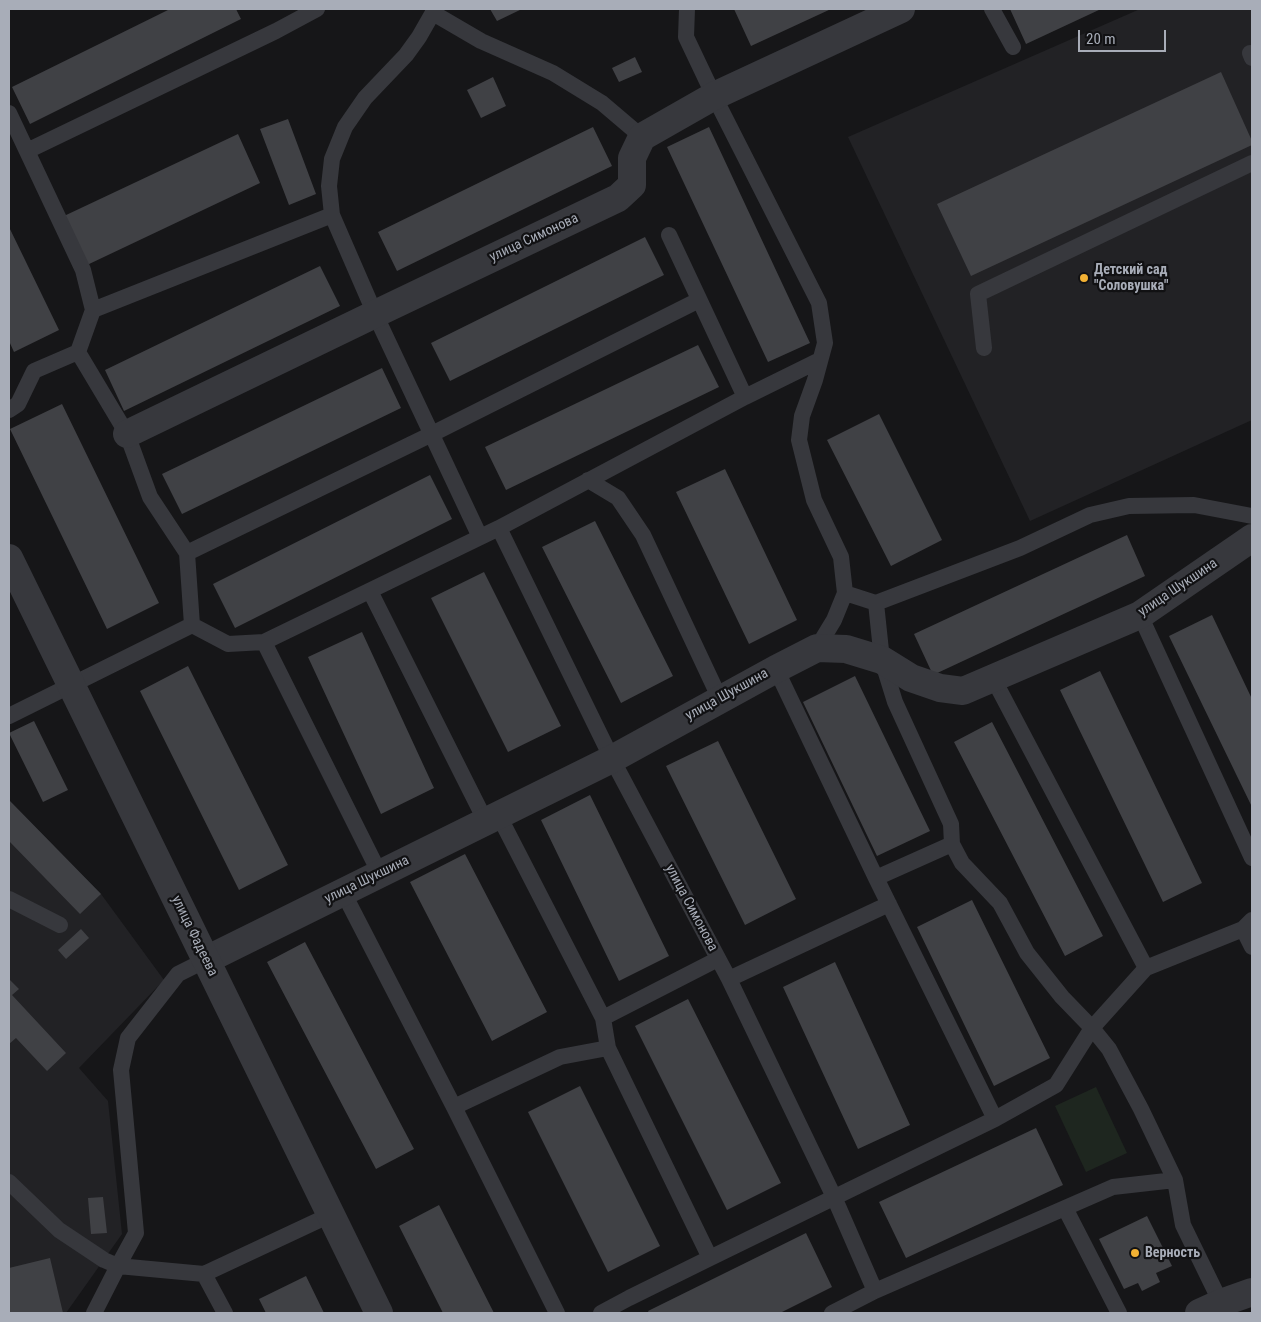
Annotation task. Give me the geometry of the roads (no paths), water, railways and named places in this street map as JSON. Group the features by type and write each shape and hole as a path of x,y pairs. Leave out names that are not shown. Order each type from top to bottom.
{"street":[{"path":"642,137 714,96 900,9"},
{"name":"улица Симонова","path":"128,434 618,198 632,185 632,158 642,137"},
{"name":"улица Шукшина","path":"206,960 612,759 817,648 846,649 882,660 911,678 940,688 962,691 1140,615 1252,538"},
{"name":"улица Фадеева","path":"9,558 379,1313"},
{"path":"1210,1308 1252,1292"}],"lane":[{"path":"27,152 317,9"},
{"path":"687,9 686,37 819,303 825,342 815,380 802,416 799,440 814,500 841,558 845,593 834,620 817,648"},
{"path":"992,9 1013,47"},
{"path":"480,536 375,314 332,215 329,186 332,159 345,127 365,98 406,54 434,11 481,41 553,73 602,103 642,137"},
{"path":"9,113 83,270 93,310 78,352 34,371 18,404 9,410"},
{"path":"984,348 978,294 1252,163"},
{"path":"93,310 332,215"},
{"path":"669,235 745,397"},
{"path":"187,553 432,434 699,300"},
{"path":"78,352 128,434 150,497 187,553 192,625"},
{"path":"192,625 228,644 264,642 499,528 745,397 820,360"},
{"path":"588,480 618,498 643,535 720,699"},
{"path":"845,593 876,603 1020,548 1090,516 1129,506 1194,505 1252,516"},
{"name":"улица Симонова","path":"499,528 612,759 729,979 834,1197 875,1291"},
{"path":"370,591 603,1018 608,1048 710,1258"},
{"path":"876,603 882,660 896,702 951,824 952,844 962,863 1000,903 1027,953 1062,997 1109,1049 1141,1108 1174,1180 1183,1225 1210,1308"},
{"path":"1140,615 1252,858"},
{"path":"9,716 192,625"},
{"path":"264,642 380,874"},
{"path":"776,669 876,878 995,1119"},
{"path":"993,678 1146,968"},
{"path":"876,878 952,844"},
{"path":"343,892 558,1313"},
{"path":"9,899 60,925"},
{"path":"729,979 889,904"},
{"path":"601,1313 995,1119 1056,1086 1092,1028 1146,968 1248,924 1252,947"},
{"path":"603,1018 718,959"},
{"path":"94,1313 136,1233 121,1070 128,1038 178,974 206,960"},
{"path":"454,1107 560,1057 608,1048"},
{"path":"832,1313 875,1291 1113,1187 1174,1180"},
{"path":"9,1182 59,1230 104,1260 118,1266 204,1274 330,1215"},
{"path":"1065,1208 1119,1313"},
{"path":"204,1274 225,1313"}],"place":[{"name":"Детский сад \"Соловушка\"","path":"1084,278"},
{"name":"Верность","path":"1135,1253"}]}
